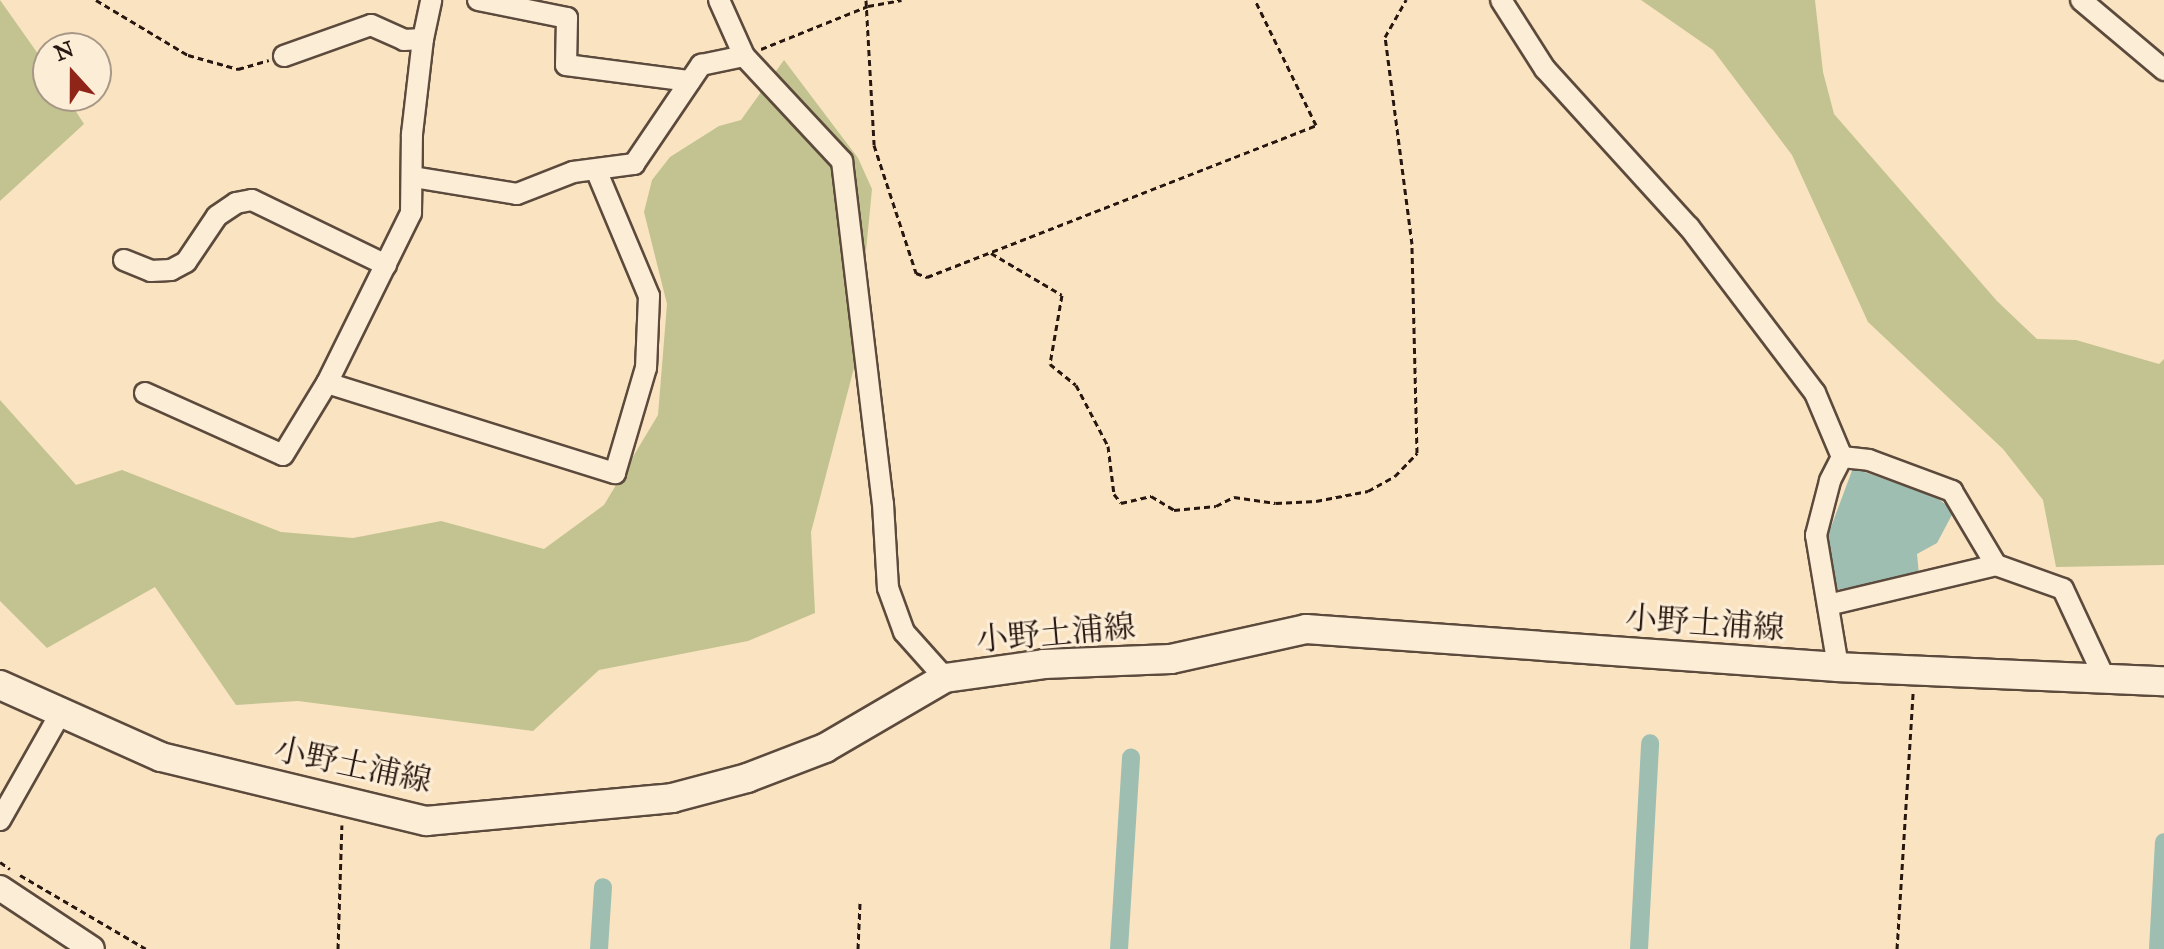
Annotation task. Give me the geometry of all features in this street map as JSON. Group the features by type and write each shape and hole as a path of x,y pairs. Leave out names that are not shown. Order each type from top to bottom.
{"main road":[{"name":"小野土浦線","path":"0,685 161,757 426,821 672,798 747,778 825,748 945,678 1044,664 1171,659 1306,629 1838,667 2164,681"}],"street":[{"path":"145,393 283,455 327,383 411,213 412,134 423,39 431,0"},
{"path":"478,0 567,18 566,65 690,81"},
{"path":"719,0 744,56 842,161 883,504 888,588 904,632 945,678"},
{"path":"1501,0 1545,69 1689,227 1815,393 1842,457 1830,481 1816,535 1838,667"},
{"path":"2081,0 2164,70"},
{"path":"284,56 371,25 404,40 423,39"},
{"path":"413,177 517,194 573,172 634,164 690,81 710,60 744,56"},
{"path":"327,383 615,473 646,368 649,296 596,170"},
{"path":"124,260 151,271 171,270 186,262 217,216 236,203 252,200 386,265"},
{"path":"1842,457 1869,460 1952,491 1996,565"},
{"path":"1828,605 1996,565 2063,589 2104,677"},
{"path":"0,820 60,714"},
{"path":"0,888 92,949"}],"path":[{"path":"96,0 188,55 238,69 284,56"},
{"path":"866,0 874,145 916,273 927,277 1316,125 1255,0"},
{"path":"744,56 868,6 901,0"},
{"path":"991,253 1062,295 1050,364 1076,385 1108,446 1114,494 1121,503 1151,496 1174,510 1216,506 1234,497 1276,503 1316,501 1368,491 1395,476 1417,453 1412,244 1385,37 1406,0"},
{"path":"1897,949 1914,670"},
{"path":"338,949 343,800"},
{"path":"0,862 146,949"},
{"path":"858,949 860,903"}],"green space":[{"path":"0,0 32,45 32,112 76,112 84,124 0,201"},
{"path":"1641,0 1815,0 1823,72 1834,114 1997,301 2037,339 2076,340 2159,364 2164,359 2164,565 2056,567 2043,500 2003,449 1868,322 1792,155 1713,50"},
{"path":"784,60 858,158 872,189 855,364 811,532 815,613 748,641 599,670 533,731 298,701 236,705 155,587 47,648 0,601 0,400 76,485 122,470 281,532 353,538 441,521 544,549 604,505 658,415 667,304 644,212 652,180 670,157 719,126 741,120"}],"shaded area":[{"path":"1853,468 1936,497 1954,511 1937,543 1917,554 1919,575 1835,590 1825,543"}],"waterway":[{"path":"1639,949 1650,743"},
{"path":"1119,949 1131,757"},
{"path":"2158,949 2164,842"},
{"path":"599,949 603,887"}]}
